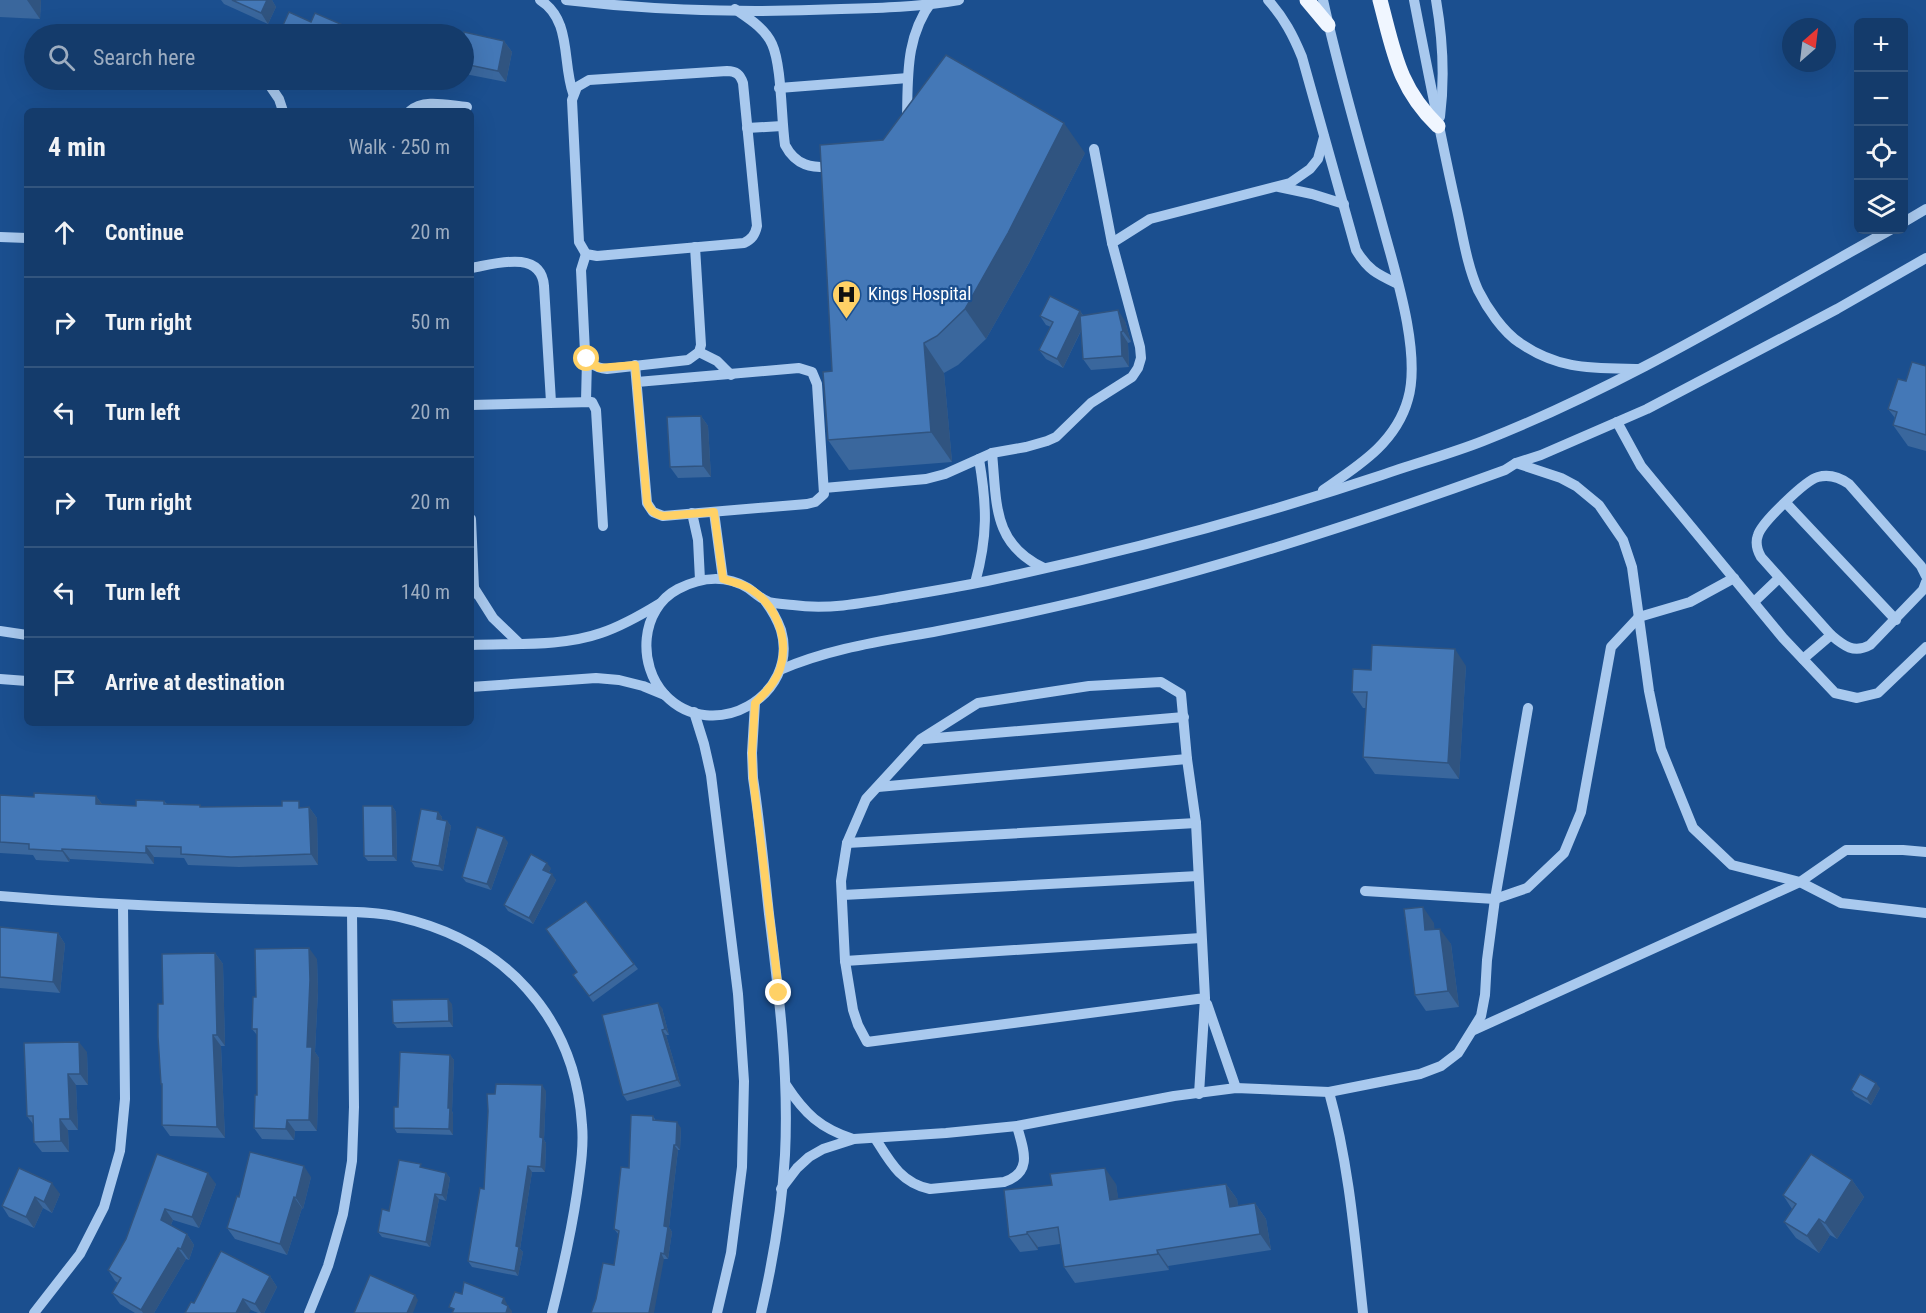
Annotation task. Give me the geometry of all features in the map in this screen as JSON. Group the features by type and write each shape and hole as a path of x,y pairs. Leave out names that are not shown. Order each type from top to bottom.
{"main road":[{"path":"1307,0 1328,25"},
{"path":"1380,0 1402,77 1411,96 1438,126"}],"street":[{"path":"540,0 552,10 561,26 568,79 573,93 579,242 586,254 581,270 587,359 586,401"},
{"path":"566,0 665,8 790,11 959,0"},
{"path":"1268,0 1282,16 1293,34 1302,57 1356,250 1375,274 1398,284"},
{"path":"1313,498 1382,446 1398,424 1408,400 1413,374 1398,284 1323,0"},
{"path":"1414,0 1438,126 1478,289 1499,322 1518,342 1547,359 1579,368 1641,369"},
{"path":"1436,0 1444,57 1443,93 1438,126"},
{"path":"904,131 909,56 914,32 930,3"},
{"path":"735,9 750,19 771,42 776,56 785,145 790,155 808,167 843,166"},
{"path":"573,93 582,82 589,80 734,71 741,76 757,226 751,240 744,243 597,256 586,254"},
{"path":"779,87 908,78"},
{"path":"273,90 282,108"},
{"path":"414,108 425,104 467,107"},
{"path":"747,128 782,126"},
{"path":"1112,243 1150,219 1290,183 1310,169 1318,159 1324,137"},
{"path":"824,488 926,479 945,474 992,453 1036,445 1056,436 1091,403 1132,377 1141,358 1140,347 1112,243 1094,149"},
{"path":"1279,187 1344,204"},
{"path":"1908,220 1926,209"},
{"path":"765,601 798,606 830,607 975,583 1044,569 1313,498 1483,441 1641,369 1709,334 1767,298 1883,234"},
{"path":"0,237 24,238"},
{"path":"587,359 599,368 688,360 699,352 701,345 695,248"},
{"path":"780,670 834,651 1080,601 1188,574 1295,543 1400,508 1505,470 1516,463 1541,455 1647,409 1837,309 1926,258"},
{"path":"474,268 520,261 532,265 541,274 544,286 550,402"},
{"path":"699,352 717,361 731,375"},
{"path":"635,365 647,502 649,508 658,515 807,504 820,499 824,494 817,384 812,372 800,368 637,382"},
{"path":"474,405 592,402 596,410 603,526"},
{"path":"1617,422 1641,466 1754,602 1835,693 1857,698 1878,693 1926,647"},
{"path":"992,453 998,515 1005,535 1020,554 1044,569"},
{"path":"975,583 984,547 986,516 979,459"},
{"path":"1516,463 1561,478 1576,486 1599,505 1623,540 1632,567 1648,691 1661,749 1693,828 1732,866 1800,882 1841,903 1926,913"},
{"path":"1926,576 1921,566 1849,484 1839,478 1827,476 1811,480 1764,525 1757,537 1756,544 1761,557 1831,635 1847,648 1859,649 1870,645 1923,590 1926,582"},
{"path":"1786,503 1896,620"},
{"path":"714,512 723,579"},
{"path":"692,513 698,540 700,580"},
{"path":"1365,891 1495,898 1527,888 1564,854 1581,812 1611,647 1639,617 1690,602 1734,578"},
{"path":"1754,602 1779,578"},
{"path":"474,645 565,641 600,634 632,621 675,591 700,580 723,579 746,586 765,601 776,616 782,633 783,652 780,670 770,688 755,703 736,712 715,716 694,712 678,705 665,695 643,686 596,678 474,687"},
{"path":"474,594 493,618 519,643"},
{"path":"662,602 651,619 646,639 647,659 653,678 665,695"},
{"path":"0,631 24,634"},
{"path":"1803,659 1831,635"},
{"path":"0,679 24,681"},
{"path":"1199,1094 1205,998 1196,823 1181,694 1161,682 1089,686 978,704 921,739 867,799 847,843 841,881 845,961 853,1010 867,1042 1205,998"},
{"path":"755,703 752,745 753,778 779,993 785,1084 785,1155 771,1271 761,1313"},
{"path":"781,1189 809,1157 822,1149 854,1139 1017,1126 1174,1096 1236,1088 1329,1092 1420,1074 1441,1066 1458,1053 1481,1016 1495,898 1528,708"},
{"path":"694,712 711,775 738,994 744,1081 742,1167 731,1253 717,1313"},
{"path":"921,739 1184,717"},
{"path":"878,787 1187,759"},
{"path":"847,843 1196,823"},
{"path":"1473,1030 1800,882 1846,850 1926,852"},
{"path":"843,895 1197,876"},
{"path":"0,896 123,906 352,912 397,916 438,927 477,946 511,972 540,1004 562,1042 577,1084 583,1127 580,1171 568,1249 552,1313"},
{"path":"33,1313 80,1254 104,1207 120,1151 125,1099 123,906"},
{"path":"309,1313 328,1266 343,1214 352,1161 354,1107 352,912"},
{"path":"845,961 1201,938"},
{"path":"1205,998 1236,1088"},
{"path":"785,1084 800,1106 812,1118 825,1127 854,1139"},
{"path":"1329,1092 1346,1169 1364,1313"},
{"path":"875,1138 900,1175 919,1187 930,1189 1004,1182 1013,1179 1020,1173 1025,1156 1017,1126"}],"building":[{"path":"232,0 267,0 261,13"},
{"path":"289,12 311,22 315,13 340,24 284,24"},
{"path":"474,34 504,41 498,71 474,66"},
{"path":"946,55 1064,123 1008,233 965,309 937,336 924,343 931,432 828,440 823,372 832,371 820,145 883,140"},
{"path":"1050,296 1080,311 1057,359 1039,350 1053,322 1040,316"},
{"path":"1118,310 1123,331 1121,332 1122,356 1083,359 1080,316"},
{"path":"1912,362 1926,366 1926,435 1893,425 1897,412 1888,409 1898,379 1906,381"},
{"path":"701,416 703,466 670,467 667,417"},
{"path":"1372,645 1455,649 1448,763 1363,757 1367,692 1352,692 1353,669 1371,670"},
{"path":"34,793 96,796 96,804 136,806 136,800 164,801 164,804 200,805 200,807 282,806 282,801 299,801 299,808 309,807 311,854 231,857 181,854 181,847 146,846 146,853 62,849 62,851 29,849 29,844 0,842 0,795 34,797"},
{"path":"363,806 392,806 393,856 364,856"},
{"path":"421,809 438,812 437,819 447,821 439,866 411,861"},
{"path":"477,827 504,837 487,884 462,877"},
{"path":"531,854 547,863 543,870 552,874 529,918 504,905"},
{"path":"586,901 634,964 589,996 573,975 577,972 546,929"},
{"path":"1423,907 1425,930 1440,929 1448,991 1415,995 1404,909"},
{"path":"0,927 58,933 53,982 0,977"},
{"path":"309,948 307,1047 312,1047 309,1120 287,1120 286,1129 254,1128 255,1095 257,1095 257,1029 252,1029 253,997 256,997 255,949"},
{"path":"215,953 217,1035 213,1035 217,1127 162,1125 158,1004 163,1004 162,954"},
{"path":"448,999 449,1021 393,1023 392,1000"},
{"path":"658,1003 665,1029 662,1030 677,1080 623,1095 602,1015"},
{"path":"79,1042 80,1074 68,1074 70,1119 60,1119 61,1141 34,1142 33,1116 27,1116 24,1043"},
{"path":"400,1052 450,1055 449,1129 394,1128 394,1107 398,1107"},
{"path":"1860,1074 1876,1083 1867,1099 1851,1090"},
{"path":"496,1084 542,1085 541,1167 528,1166 516,1246 519,1247 515,1271 468,1261 480,1188 484,1189 487,1094 495,1094"},
{"path":"631,1115 653,1116 653,1120 677,1122 676,1145 674,1145 664,1226 668,1227 664,1254 661,1253 649,1313 591,1313 603,1263 614,1265 619,1231 614,1229 621,1167 629,1168"},
{"path":"250,1152 304,1166 280,1244 227,1228 237,1196 239,1197"},
{"path":"157,1154 208,1173 192,1217 165,1209 161,1220 187,1234 181,1249 178,1248 141,1310 112,1293 121,1278 108,1270 126,1239"},
{"path":"1811,1154 1852,1180 1825,1223 1819,1219 1807,1236 1784,1222 1796,1204 1783,1195"},
{"path":"399,1160 421,1164 420,1167 446,1173 442,1195 435,1194 426,1242 378,1232 382,1209 389,1211"},
{"path":"19,1168 52,1183 44,1202 35,1197 26,1217 2,1206"},
{"path":"1105,1168 1110,1200 1226,1184 1230,1207 1255,1203 1260,1234 1157,1250 1158,1254 1064,1267 1058,1227 1009,1237 1004,1190 1052,1185 1050,1174"},
{"path":"221,1251 270,1276 255,1304 243,1299 236,1313 185,1313 191,1302 194,1303"},
{"path":"370,1275 415,1295 407,1313 354,1313"},
{"path":"464,1282 504,1298 502,1303 508,1306 506,1313 452,1313 454,1309 449,1307 455,1292 462,1294"}],"place":[{"name":"Kings Hospital","path":"847,320"}],"route":[{"path":"587,359 599,368 635,365 649,508 663,516 714,512 723,579 746,586 765,601 776,616 782,633 783,652 780,670 770,688 755,703 752,753 753,778 779,993"}]}
